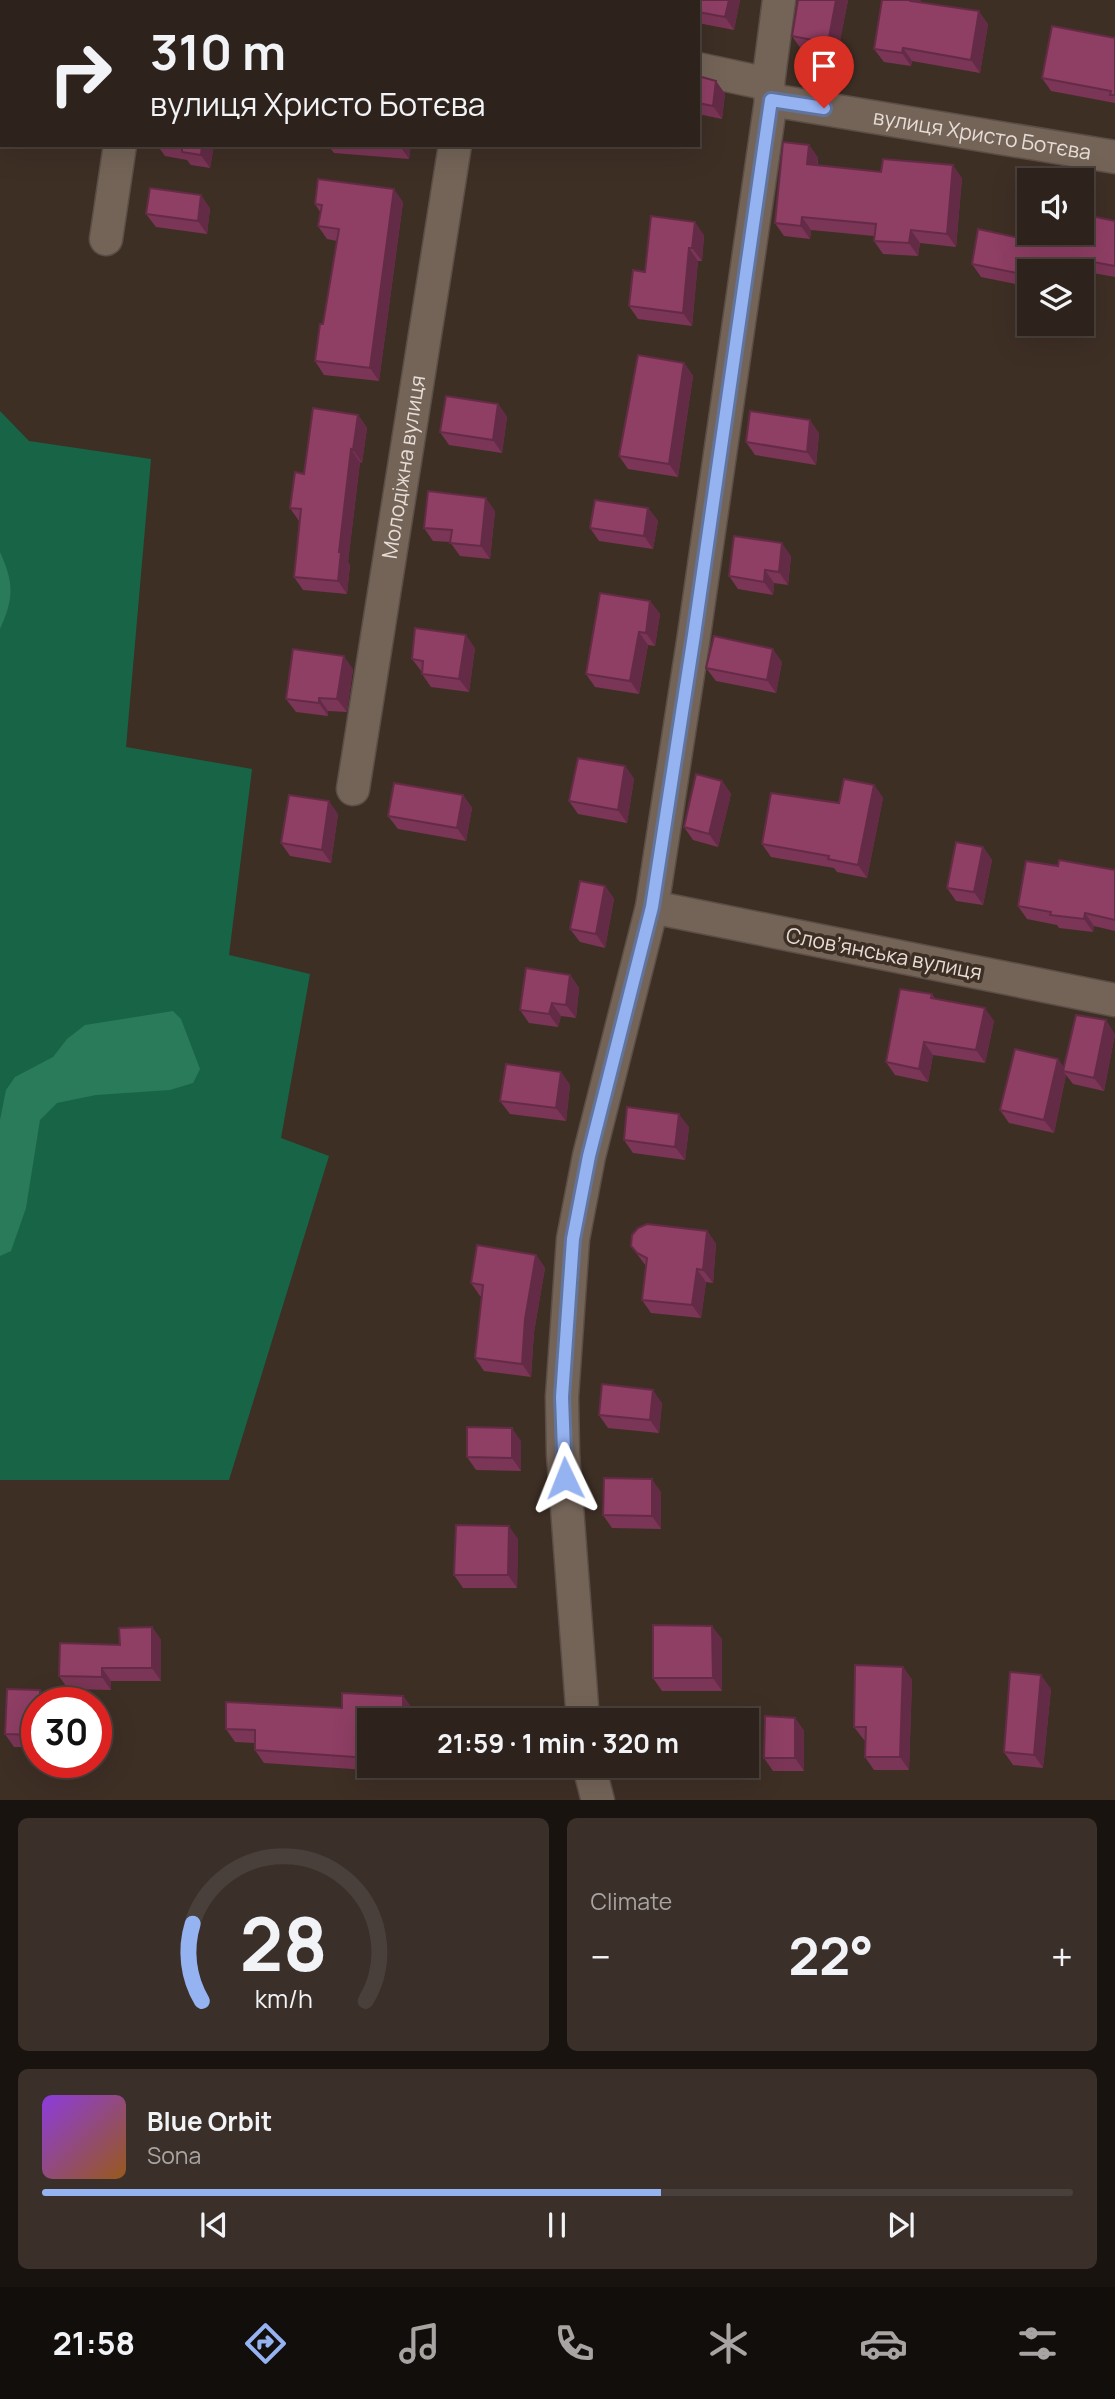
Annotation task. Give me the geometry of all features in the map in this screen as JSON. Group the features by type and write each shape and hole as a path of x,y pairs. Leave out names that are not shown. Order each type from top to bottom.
{"street":[{"path":"582,1708 563,1454 562,1397 573,1239 589,1156 652,907 698,607 769,92 779,0"},
{"name":"вулиця Христо Ботєва","path":"700,70 769,92 1115,157"},
{"path":"106,239 121,147"},
{"name":"Молодіжна вулиця","path":"353,789 455,147"},
{"name":"Словʼянська вулиця","path":"652,907 1115,1000"},
{"path":"592,1778 598,1800"}],"green space":[{"path":"0,411 29,441 151,459 126,747 252,769 229,955 310,974 281,1138 329,1156 229,1480 0,1480"},
{"path":"0,552 10,582 10,599 0,629"},
{"path":"173,1011 181,1019 200,1069 193,1083 170,1090 96,1095 57,1103 40,1120 26,1208 11,1251 0,1256 0,1120 6,1090 15,1077 53,1057 67,1039 85,1025"}],"building":[{"path":"700,0 729,0 725,17 700,12"},
{"path":"798,0 836,0 828,43 792,36"},
{"path":"882,0 910,0 979,11 971,60 903,48 902,53 874,49"},
{"path":"1052,26 1115,38 1115,95 1110,95 1111,91 1042,78"},
{"path":"700,77 716,81 713,106 700,103"},
{"path":"783,142 809,145 807,164 881,172 883,159 953,165 947,234 911,230 909,243 874,241 876,224 802,217 801,226 775,223"},
{"path":"177,147 202,147 201,155 182,152 182,148"},
{"path":"318,179 394,189 370,368 315,361 339,229 318,226 322,205 315,204"},
{"path":"150,188 201,195 198,221 146,214"},
{"path":"651,216 695,222 692,248 689,248 683,313 629,306 633,270 645,272"},
{"path":"1094,217 1115,221 1115,266 1094,262 1094,259 1017,259 1017,273 972,264 978,229 1017,238 1017,245 1094,245"},
{"path":"638,355 684,363 669,464 619,456"},
{"path":"446,396 498,404 493,440 440,432"},
{"path":"313,408 358,415 353,450 351,449 338,581 294,577 301,509 290,508 295,472 304,474"},
{"path":"750,411 810,420 807,452 746,442"},
{"path":"428,491 486,498 481,546 450,543 452,530 424,528"},
{"path":"595,500 648,508 644,536 590,528"},
{"path":"734,536 782,543 779,572 765,570 764,582 729,576"},
{"path":"600,593 650,601 646,633 639,632 630,681 586,674"},
{"path":"415,628 466,635 459,679 422,674 423,661 412,659"},
{"path":"714,636 773,649 767,680 706,668"},
{"path":"293,649 344,656 337,699 319,698 319,703 286,699"},
{"path":"578,758 625,766 618,810 569,801"},
{"path":"696,774 722,781 709,834 684,827"},
{"path":"844,779 874,785 858,865 828,859 829,856 762,844 771,793 839,803"},
{"path":"394,783 463,795 457,828 388,816"},
{"path":"289,795 329,801 322,850 281,843"},
{"path":"956,842 983,847 974,892 947,888"},
{"path":"1059,860 1115,870 1115,920 1085,913 1084,919 1050,915 1051,912 1018,906 1026,861 1058,866"},
{"path":"580,881 605,886 596,934 570,929"},
{"path":"526,968 570,975 566,1005 552,1003 549,1014 520,1010"},
{"path":"900,989 932,994 931,998 985,1008 976,1050 924,1042 919,1069 886,1062"},
{"path":"1076,1015 1106,1020 1094,1078 1063,1071"},
{"path":"1015,1049 1058,1059 1044,1120 1000,1110"},
{"path":"506,1064 561,1072 556,1108 500,1101"},
{"path":"627,1107 679,1114 675,1147 624,1140"},
{"path":"647,1224 707,1231 703,1270 697,1269 692,1305 642,1300 647,1258 631,1246 632,1235"},
{"path":"477,1245 536,1255 525,1319 522,1364 475,1358 483,1285 471,1283"},
{"path":"602,1384 653,1390 650,1420 599,1415"},
{"path":"467,1427 512,1428 512,1458 467,1457"},
{"path":"604,1478 652,1479 652,1516 603,1515"},
{"path":"456,1525 509,1526 508,1575 454,1575"},
{"path":"653,1625 712,1626 713,1678 653,1678"},
{"path":"152,1627 152,1668 102,1668 102,1677 59,1676 60,1643 120,1645 119,1628"},
{"path":"855,1665 903,1667 900,1757 865,1757 866,1727 854,1727"},
{"path":"1010,1672 1041,1675 1034,1755 1004,1752"},
{"path":"7,1689 21,1689 21,1734 5,1734"},
{"path":"342,1693 403,1696 403,1707 464,1708 357,1708 357,1757 255,1750 255,1730 226,1729 226,1702 342,1708"},
{"path":"765,1716 795,1718 795,1758 764,1758"}],"route":[{"path":"565,1478 562,1397 573,1239 589,1156 652,907 771,100 824,108"}]}
